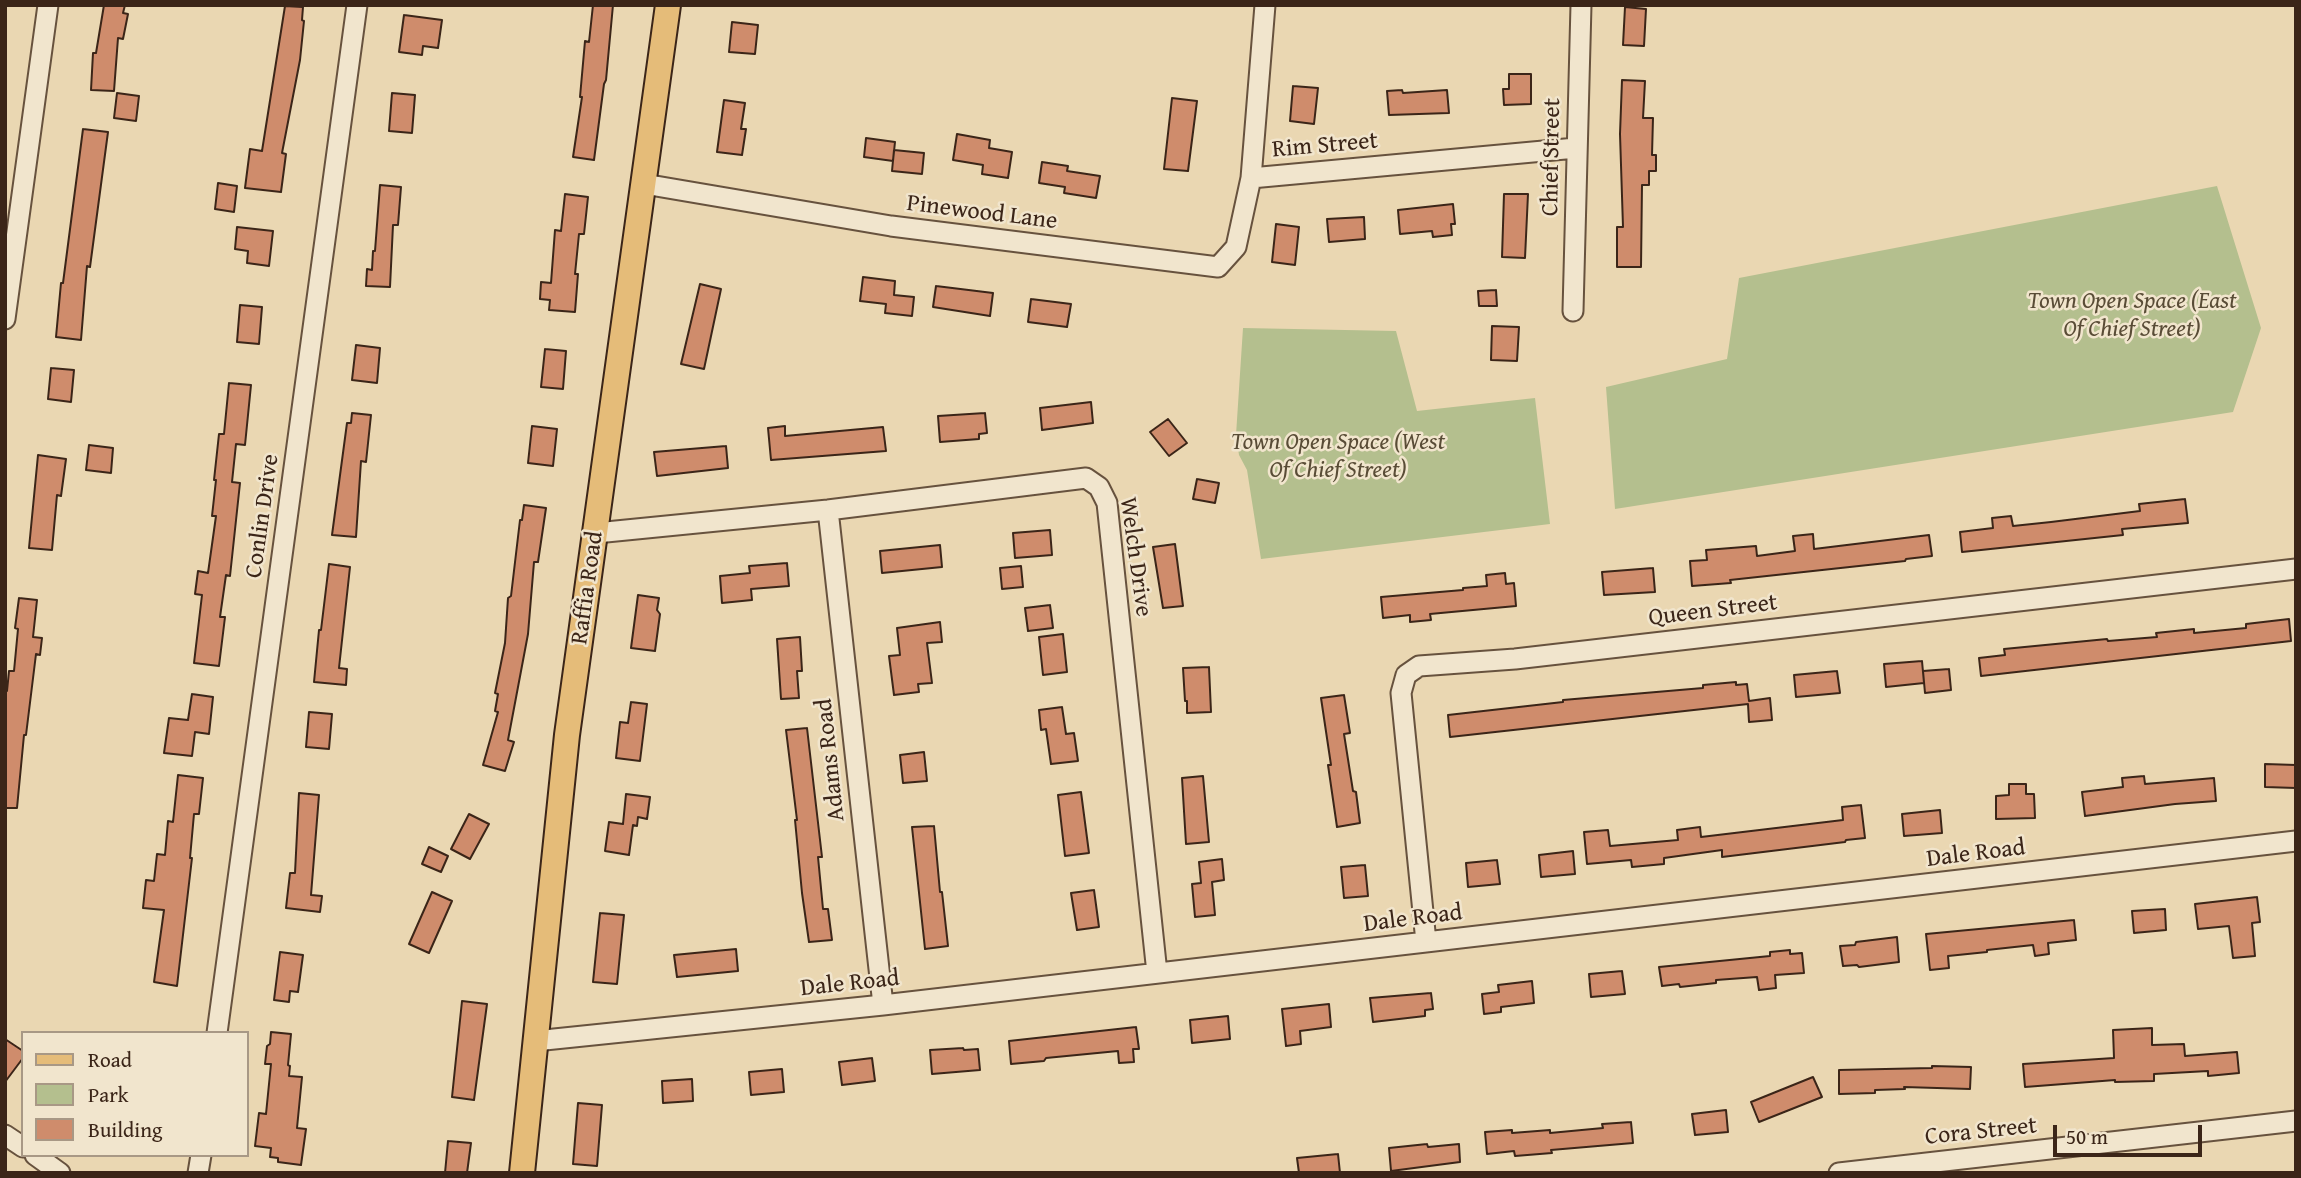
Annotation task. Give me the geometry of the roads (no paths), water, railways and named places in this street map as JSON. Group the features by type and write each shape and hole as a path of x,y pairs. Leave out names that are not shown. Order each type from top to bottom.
{"main road":[{"name":"Raffia Road","path":"522,1173 567,735 668,5"}],"street":[{"path":"5,319 48,5"},
{"name":"Conlin Drive","path":"217,1031 357,5"},
{"name":"Rim Street","path":"1265,5 1251,178 1576,148"},
{"name":"Chief Street","path":"1573,311 1581,5"},
{"name":"Pinewood Lane","path":"644,184 891,226 1218,267 1236,247 1251,178"},
{"name":"Welch Drive","path":"596,533 828,510 1086,478 1100,487 1107,503 1157,973"},
{"name":"Adams Road","path":"828,510 883,1005"},
{"name":"Queen Street","path":"1426,942 1401,693 1406,675 1419,666 1515,659 2296,569"},
{"name":"Dale Road","path":"535,1041 883,1005 2296,841"},
{"name":"Cora Street","path":"1839,1173 2296,1121"},
{"path":"5,1135 21,1146"},
{"path":"38,1157 60,1173"}],"park label":[{"name":"Town Open Space (East Of Chief Street)","path":"2132,316"},
{"name":"Town Open Space (West Of Chief Street)","path":"1338,457"}]}
